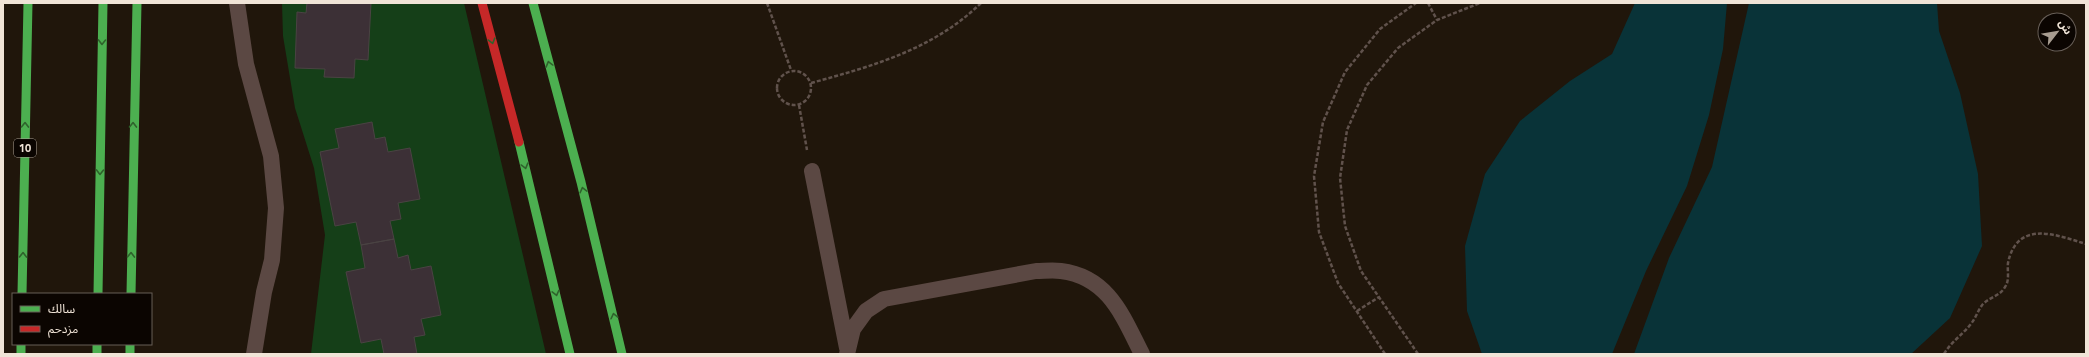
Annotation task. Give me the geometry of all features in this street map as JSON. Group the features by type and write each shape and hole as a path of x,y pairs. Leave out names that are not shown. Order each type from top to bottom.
{"main road":[{"name":"10","path":"22,293 28,3"},
{"path":"98,293 103,3"},
{"path":"131,293 137,3"},
{"path":"482,3 532,192 570,354"},
{"path":"532,3 581,182 622,354"}],"lane":[{"path":"237,3 246,64 271,156 276,208 272,260 258,324 254,354"},
{"path":"812,171 847,352"},
{"path":"847,352 853,329 866,311 884,299 1036,272 1061,271 1085,278 1105,292 1121,311 1142,354"}],"path":[{"path":"767,3 790,70"},
{"path":"811,83 871,67 923,46 968,16 981,3"},
{"path":"1385,354 1338,283 1319,232 1314,176 1323,122 1345,72 1380,29 1416,3"},
{"path":"1428,3 1437,20"},
{"path":"1418,354 1361,271 1345,226 1340,178 1348,130 1367,85 1398,48 1437,20 1480,3"},
{"path":"790,70 799,71 807,76 811,83 811,92 806,100 798,105 789,105 781,100 776,92 777,82 782,74 790,70"},
{"path":"798,105 812,171"},
{"path":"1944,354 1956,338 1970,326 1984,303 2000,293 2006,287 2008,280 2008,264 2017,244 2028,235 2040,232 2050,233 2086,244"},
{"path":"1357,311 1379,297"}],"green space":[{"path":"282,3 464,3 546,354 311,354 325,235 314,168 295,108 283,36"}],"water":[{"path":"1635,3 1727,3 1723,49 1709,115 1687,186 1646,271 1612,354 1482,354 1467,311 1465,246 1485,174 1520,121 1570,81 1612,54"},
{"path":"1749,3 1937,3 1939,31 1960,93 1978,174 1982,246 1950,318 1911,354 1634,354 1669,258 1712,167"}],"building":[{"path":"307,3 371,3 368,60 355,59 354,78 324,77 325,69 295,68 297,12 306,13"},
{"path":"372,122 375,139 385,137 388,152 410,148 420,199 398,203 401,219 390,221 394,239 361,245 356,222 335,226 320,152 339,148 335,129"},
{"path":"394,239 398,258 408,255 411,270 431,266 441,315 421,319 425,335 414,337 417,354 384,354 381,339 361,343 346,272 365,268 361,245"}],"traffic: fast":[{"path":"22,293 28,3"},
{"path":"98,293 103,3"},
{"path":"131,293 137,3"},
{"path":"533,3 581,182 622,354"},
{"path":"519,142 570,354"},
{"path":"21,345 21,354"},
{"path":"97,345 97,354"},
{"path":"130,345 130,354"}],"traffic: jam":[{"path":"482,3 519,142"}]}
